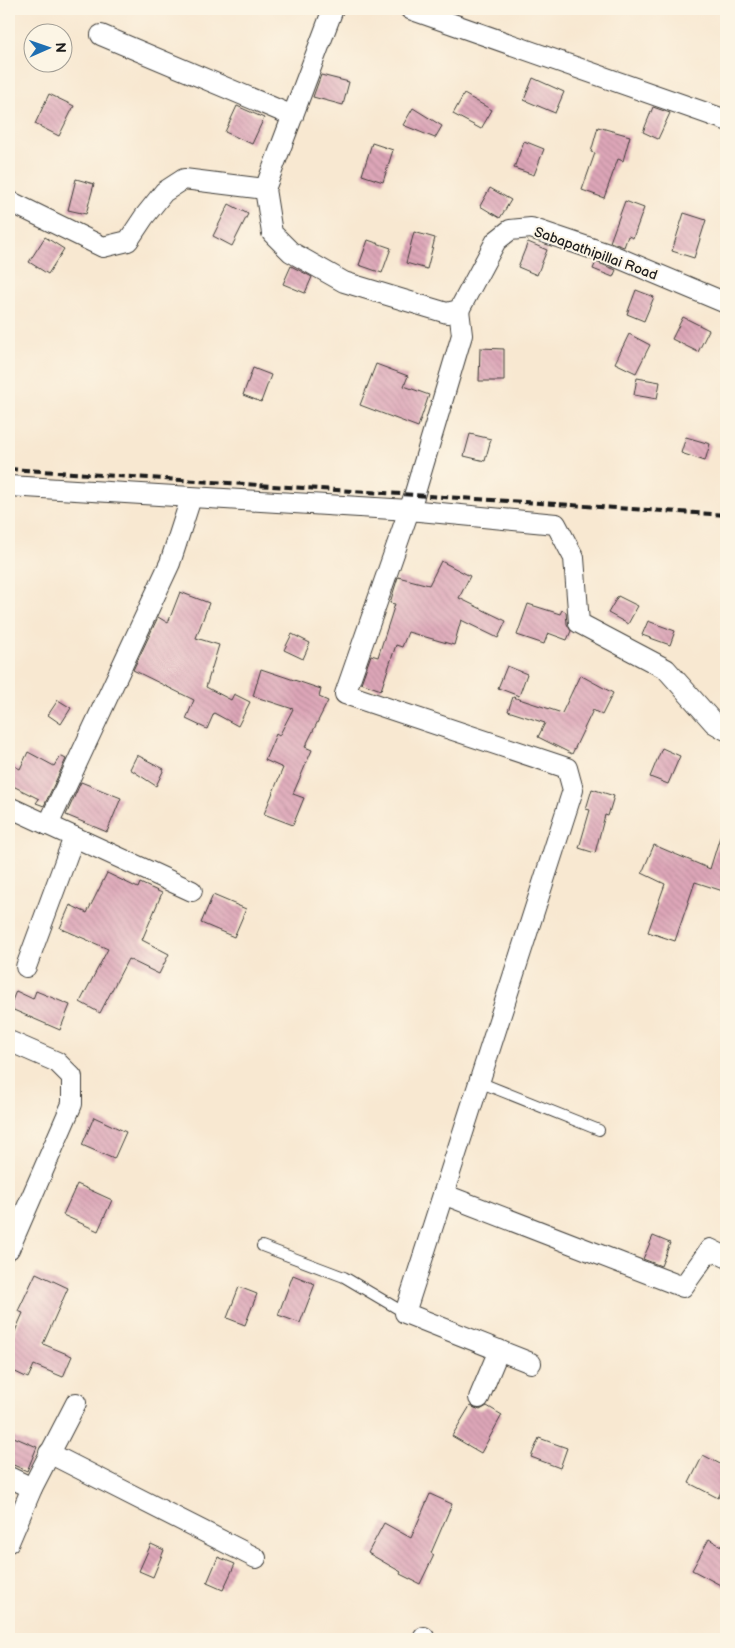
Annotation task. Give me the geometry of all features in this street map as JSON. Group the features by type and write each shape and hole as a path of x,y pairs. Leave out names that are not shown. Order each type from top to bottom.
{"street":[{"path":"333,9 266,189 272,233 291,252 344,282 447,313 459,310 462,335 409,510 346,694 568,768 573,790 405,1313 532,1363"},
{"path":"410,9 726,120"},
{"path":"101,35 293,116"},
{"path":"9,201 103,247 128,242 144,217 164,192 184,180 266,189"},
{"name":"Sabapathipillai Road","path":"459,310 496,241 510,230 531,228 614,256 726,303"},
{"path":"9,486 409,510 556,524 574,558 579,622 666,669 714,723 726,730"},
{"path":"48,825 170,563 191,498"},
{"path":"9,807 192,891"},
{"path":"26,967 74,837"},
{"path":"9,1041 57,1062 72,1077 72,1104 9,1249"},
{"path":"443,1194 684,1287 710,1249 726,1257"},
{"path":"479,1398 499,1350"},
{"path":"9,1542 48,1453 76,1403"},
{"path":"48,1453 256,1558"},
{"path":"9,1477 32,1488"}],"lane":[{"path":"479,1082 599,1130"},
{"path":"262,1246 344,1276 405,1313"}],"building":[{"path":"321,75 349,82 343,105 313,97"},
{"path":"533,78 564,92 555,113 524,100"},
{"path":"49,94 74,106 59,136 35,124"},
{"path":"464,94 492,110 481,129 453,114"},
{"path":"237,106 264,118 252,144 225,132"},
{"path":"653,107 670,113 658,139 643,132"},
{"path":"413,108 442,126 435,138 403,125"},
{"path":"598,127 630,136 623,161 618,159 604,198 582,190 595,153 591,152"},
{"path":"524,141 544,149 534,175 514,168"},
{"path":"372,143 393,150 383,182 362,175"},
{"path":"76,179 94,184 86,214 68,210"},
{"path":"490,188 511,200 500,218 480,206"},
{"path":"625,201 644,208 633,238 628,236 624,247 610,242"},
{"path":"229,204 248,214 232,246 213,236"},
{"path":"684,213 706,220 694,258 672,251"},
{"path":"414,232 435,238 427,269 406,263"},
{"path":"45,237 64,249 48,274 29,262"},
{"path":"368,240 391,248 382,273 359,265"},
{"path":"528,242 547,250 537,275 518,267"},
{"path":"596,262 616,270 613,277 593,269"},
{"path":"291,266 312,277 305,293 283,284"},
{"path":"636,290 654,297 644,321 627,314"},
{"path":"683,317 709,330 698,352 672,339"},
{"path":"629,334 650,345 636,373 615,363"},
{"path":"480,348 504,349 504,381 479,381"},
{"path":"376,364 408,376 404,386 429,395 418,427 360,405"},
{"path":"253,368 271,375 261,402 243,395"},
{"path":"637,378 660,382 657,399 634,395"},
{"path":"470,434 491,439 485,461 464,456"},
{"path":"686,437 710,444 705,461 681,453"},
{"path":"441,561 470,576 459,598 506,621 498,638 461,620 454,645 408,632 402,647 396,645 381,690 361,683 371,655 378,657 395,604 390,603 398,577 429,585"},
{"path":"180,592 209,603 196,638 219,645 206,687 231,700 234,694 250,702 238,726 214,713 207,729 186,719 194,700 133,670 158,617 168,623"},
{"path":"618,596 638,606 628,624 608,613"},
{"path":"528,604 560,614 562,610 566,612 567,624 571,631 567,640 548,633 544,644 517,635"},
{"path":"648,621 675,631 670,645 642,635"},
{"path":"292,634 310,643 303,659 284,650"},
{"path":"507,666 527,674 519,696 498,688"},
{"path":"261,669 321,689 319,697 328,701 305,747 312,750 293,794 304,798 293,825 264,814 283,768 265,760 276,734 279,736 293,709 253,696"},
{"path":"580,675 613,693 602,715 593,710 572,754 538,737 545,723 508,711 513,697 562,713"},
{"path":"58,700 71,708 61,724 48,715"},
{"path":"662,748 680,756 668,784 650,777"},
{"path":"28,752 54,766 60,756 66,759 44,806 36,803 39,799 9,784 9,763 20,769"},
{"path":"137,755 164,769 156,786 130,769"},
{"path":"81,782 121,798 107,832 66,815"},
{"path":"592,789 614,796 608,816 605,815 595,853 579,848 590,810 586,809"},
{"path":"723,827 726,828 726,892 695,882 675,941 648,932 665,884 642,873 654,845 710,869"},
{"path":"107,873 138,888 140,883 162,893 142,940 169,954 159,974 128,959 100,1013 80,1002 108,949 60,928 70,905 87,913"},
{"path":"213,895 246,909 234,937 201,923"},
{"path":"16,991 33,999 36,991 70,1005 60,1030 9,1008"},
{"path":"94,1117 126,1132 114,1159 82,1145"},
{"path":"77,1184 112,1200 98,1231 63,1215"},
{"path":"653,1236 670,1243 661,1266 643,1259"},
{"path":"36,1273 68,1288 43,1344 72,1356 63,1377 34,1365 28,1378 9,1369 9,1345 23,1313 18,1311"},
{"path":"293,1275 315,1284 300,1323 278,1315"},
{"path":"239,1287 257,1294 245,1325 227,1318"},
{"path":"470,1406 480,1410 487,1406 502,1415 481,1453 452,1436"},
{"path":"9,1435 37,1447 27,1471 9,1463"},
{"path":"539,1438 567,1448 560,1468 531,1457"},
{"path":"703,1455 726,1467 726,1482 718,1498 689,1483"},
{"path":"430,1494 452,1504 431,1553 434,1555 420,1584 400,1574 401,1572 368,1553 384,1523 411,1538"},
{"path":"709,1539 726,1549 726,1588 692,1570"},
{"path":"151,1544 164,1550 153,1577 139,1571"},
{"path":"218,1557 235,1564 223,1590 207,1583"}],"railway":[{"path":"9,469 726,515"}]}
